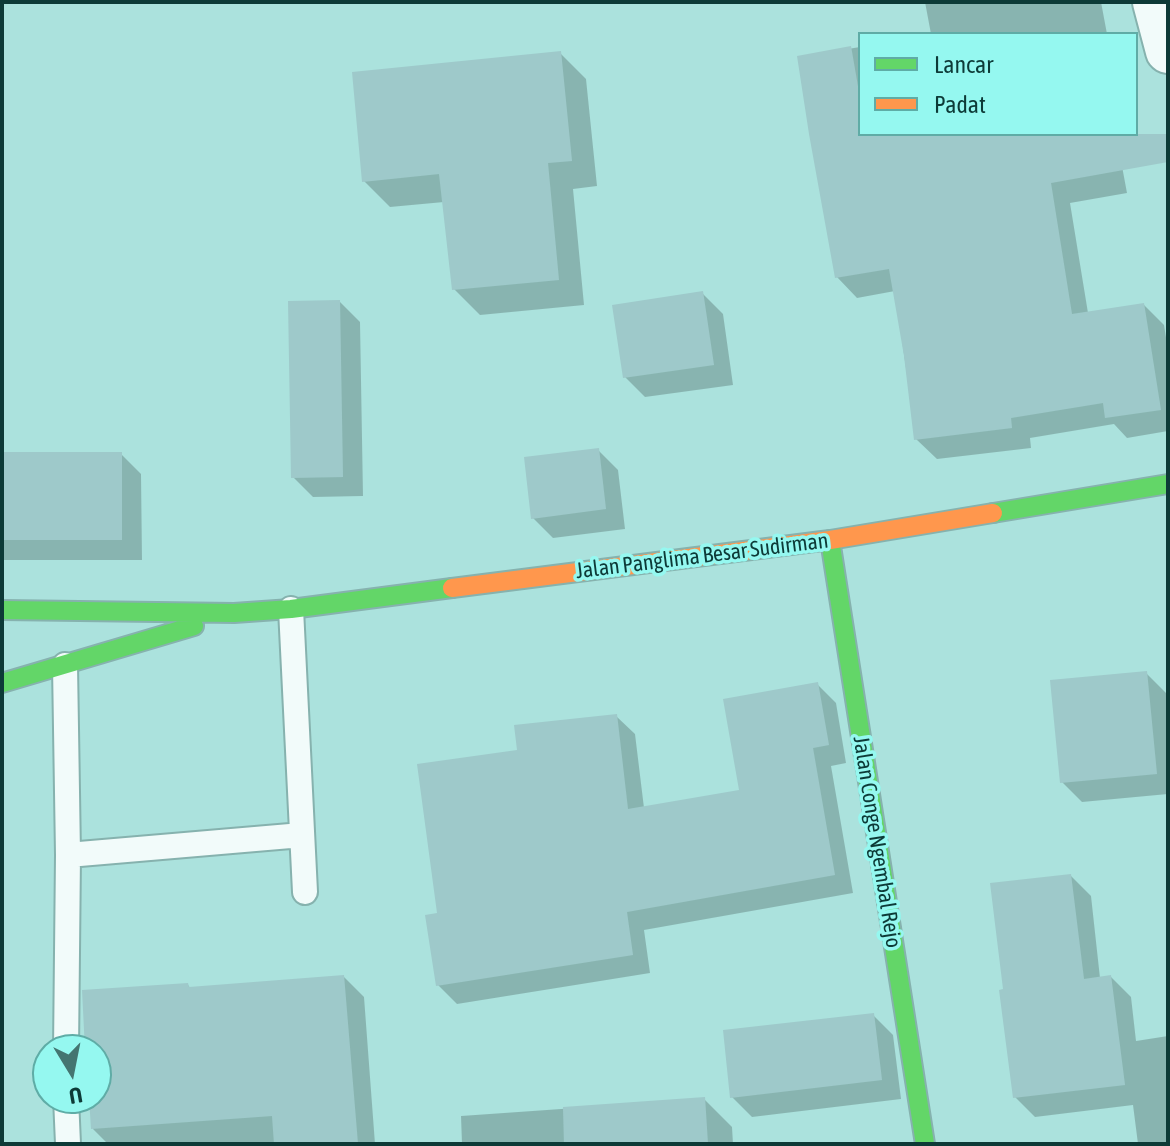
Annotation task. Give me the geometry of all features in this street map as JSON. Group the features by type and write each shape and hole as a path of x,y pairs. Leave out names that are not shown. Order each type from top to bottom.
{"main road":[{"name":"Jalan Panglima Besar Sudirman","path":"2,610 234,613 291,609 830,540 1168,484"},
{"name":"Jalan Conge Ngembal Rejo","path":"830,540 925,1144"},
{"name":"Jalan Panglima Besar Sudirman","path":"2,683 234,613"}],"street":[{"path":"1155,2 1168,51"}],"lane":[{"path":"291,609 305,892"},
{"path":"65,665 68,855 66,1034"},
{"path":"68,855 302,835"},
{"path":"67,1114 68,1144"}],"building":[{"path":"851,46 858,86 858,136 1168,134 1168,162 1051,183 1072,314 1144,303 1161,410 1105,418 1103,403 1011,418 1012,428 914,440 889,269 835,278 797,56"},
{"path":"561,51 572,161 548,163 559,280 452,290 439,174 362,182 352,72"},
{"path":"703,291 714,365 623,378 612,305"},
{"path":"340,300 343,477 291,478 288,301"},
{"path":"599,448 606,509 531,519 524,457"},
{"path":"2,452 122,452 122,540 2,540"},
{"path":"1147,671 1157,774 1060,783 1050,680"},
{"path":"818,682 829,745 813,748 835,875 627,912 633,955 436,986 425,915 437,913 417,764 517,750 514,725 617,714 628,809 739,790 723,699"},
{"path":"1071,874 1084,979 1111,975 1125,1085 1013,1098 999,990 1003,989 990,883"},
{"path":"344,975 358,1144 274,1144 272,1116 91,1129 90,1114 112,1114 112,1034 84,1034 82,990 188,983 189,987"},
{"path":"874,1013 882,1080 730,1098 723,1030"},
{"path":"705,1097 708,1144 564,1144 563,1107"}],"traffic: fast":[{"path":"993,513 1168,484"},
{"path":"830,540 925,1144"},
{"path":"2,610 234,613 291,609 452,588"},
{"path":"2,683 194,626"}],"traffic: slow":[{"path":"452,588 830,540 993,513"}]}
